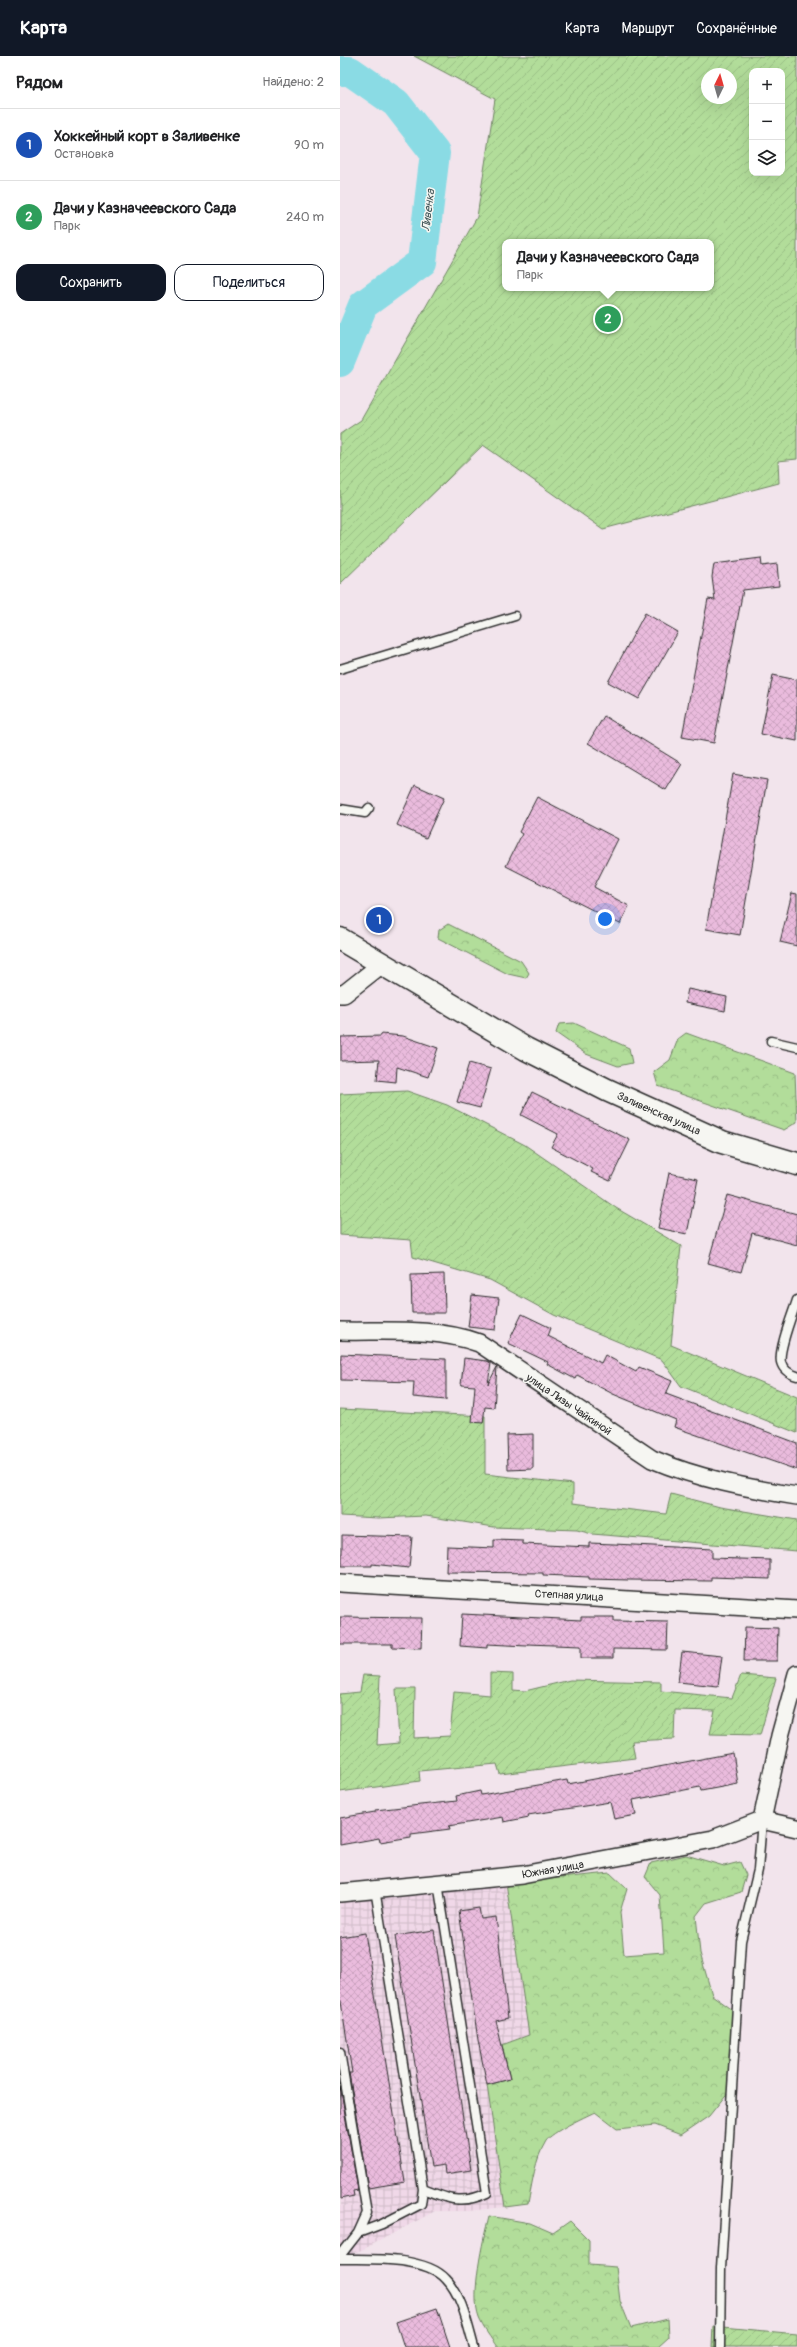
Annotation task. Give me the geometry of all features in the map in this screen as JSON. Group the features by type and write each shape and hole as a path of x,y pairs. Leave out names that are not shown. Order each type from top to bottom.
{"street":[{"name":"Заливенская улица","path":"340,940 526,1049 607,1090 722,1142 797,1164"},
{"path":"340,994 344,994 382,964"},
{"name":"улица Лизы Чайкиной","path":"340,1331 435,1333 459,1336 479,1343 652,1459 684,1472 713,1481 797,1496"},
{"name":"Степная улица","path":"340,1583 797,1610"},
{"path":"797,1674 780,1736 762,1820 797,1828"},
{"name":"Южная улица","path":"340,1893 522,1875 713,1839 762,1820"}],"lane":[{"path":"340,669 515,616"},
{"path":"340,809 365,813 369,808"},
{"path":"772,1041 797,1046"},
{"path":"797,1300 780,1356 783,1366 797,1376"},
{"path":"720,2347 721,2268 741,1941 758,1870 762,1820"},
{"path":"423,2189 446,2198 471,2201 488,2194 438,1883"},
{"path":"358,2232 382,2224 421,2204 423,2189 374,1889"},
{"path":"340,2052 367,2213 358,2232 340,2257"},
{"path":"340,2257 387,2260 430,2268 447,2279 463,2309 474,2347"}],"shaded area":[{"path":"505,1876 529,2035 502,2045 510,2079 487,2085 505,2207 468,2211 435,2211 364,2249 340,2258 340,1893"}],"green space":[{"path":"414,56 797,56 797,459 778,461 779,483 603,529 483,445 340,584 340,434 361,420 477,217 495,99"},
{"path":"448,924 521,961 529,973 526,978 508,974 438,938 439,930"},
{"path":"574,1023 629,1048 632,1063 618,1066 586,1054 556,1033 559,1024"},
{"path":"686,1033 795,1073 797,1122 784,1130 658,1086 654,1072 670,1060 678,1039"},
{"path":"407,1091 447,1105 525,1145 616,1208 681,1246 671,1345 797,1397 797,1433 681,1386 662,1360 554,1315 490,1280 413,1257 411,1240 340,1235 340,1094"},
{"path":"340,1409 485,1416 485,1474 573,1484 573,1503 666,1514 671,1494 720,1507 797,1520 797,1551 592,1534 577,1530 494,1527 426,1516 378,1518 340,1516"},
{"path":"490,1673 513,1674 513,1690 525,1691 570,1680 661,1682 661,1691 732,1698 741,1675 776,1678 760,1735 710,1734 715,1711 675,1710 674,1739 632,1741 635,1758 500,1774 497,1764 419,1771 420,1781 340,1792 340,1694 360,1692 363,1675 380,1676 377,1745 399,1743 396,1689 415,1689 414,1738 450,1736 454,1692 490,1695"},
{"path":"686,1855 724,1866 740,1862 746,1875 741,1892 706,1903 696,1916 700,1953 712,1995 737,2013 733,2086 709,2116 681,2135 655,2125 617,2129 595,2112 569,2125 549,2137 542,2148 534,2172 528,2204 505,2207 487,2085 510,2079 502,2045 529,2035 505,1876 520,1882 610,1873 627,1889 620,1912 624,1955 664,1952 660,1895 645,1877 651,1863"},
{"path":"489,2216 530,2223 553,2233 570,2221 589,2240 589,2265 616,2267 620,2301 631,2328 668,2319 669,2337 658,2347 497,2347 479,2318 476,2296 478,2267"},
{"path":"713,2326 797,2334 797,2347 712,2347"}],"building":[{"path":"761,558 762,566 777,564 779,586 743,590 714,743 682,737 708,599 715,600 712,577 714,564"},
{"path":"645,613 678,632 639,699 608,682"},
{"path":"773,675 797,680 797,741 761,734"},
{"path":"604,716 682,764 666,790 588,743"},
{"path":"733,774 767,780 740,935 706,929"},
{"path":"415,785 444,798 426,838 397,825"},
{"path":"537,797 618,839 594,887 629,906 620,924 506,866 522,834 519,832"},
{"path":"792,893 797,894 797,946 780,942"},
{"path":"688,989 727,997 725,1011 685,1003"},
{"path":"381,1034 403,1036 438,1048 428,1077 397,1067 396,1082 377,1080 379,1060 341,1061 341,1037 381,1036"},
{"path":"469,1063 491,1069 480,1108 457,1102"},
{"path":"532,1092 630,1140 610,1181 591,1172 593,1169 551,1147 558,1134 521,1115"},
{"path":"669,1173 698,1179 687,1234 658,1228"},
{"path":"727,1195 797,1214 797,1245 752,1233 741,1272 708,1263"},
{"path":"444,1274 445,1313 412,1313 411,1275"},
{"path":"472,1295 499,1298 495,1330 468,1327"},
{"path":"522,1314 551,1328 548,1336 601,1363 605,1355 636,1372 639,1367 672,1381 666,1394 797,1443 797,1470 674,1427 676,1420 613,1394 577,1375 575,1379 547,1364 548,1362 508,1343"},
{"path":"341,1354 446,1359 446,1400 413,1397 414,1382 341,1380"},
{"path":"464,1358 487,1361 491,1363 488,1384 497,1367 494,1408 485,1407 483,1423 472,1422 475,1386 461,1385"},
{"path":"533,1434 533,1469 508,1470 507,1435"},
{"path":"342,1535 412,1537 409,1568 372,1564 372,1566 342,1566"},
{"path":"494,1540 523,1541 523,1544 589,1547 589,1543 712,1549 712,1558 770,1560 770,1579 711,1577 711,1581 630,1580 589,1579 589,1577 543,1575 543,1573 446,1572 447,1546 494,1548"},
{"path":"462,1614 581,1620 581,1617 614,1617 614,1621 668,1622 667,1650 613,1649 613,1658 581,1658 581,1646 487,1644 487,1648 460,1646"},
{"path":"340,1617 422,1618 421,1648 392,1647 392,1644 340,1644"},
{"path":"745,1627 778,1628 777,1661 744,1661"},
{"path":"682,1652 722,1656 718,1686 678,1682"},
{"path":"733,1753 738,1784 701,1791 700,1787 633,1800 636,1815 614,1819 610,1802 528,1815 529,1817 504,1822 503,1817 449,1826 450,1829 411,1834 411,1837 380,1842 379,1838 340,1845 340,1818 375,1812 375,1810 457,1801 456,1796 480,1791 481,1795 567,1780 568,1784"},
{"path":"479,1908 481,1919 496,1917 508,2018 496,2021 510,2079 487,2085 478,2040 459,1911"},
{"path":"434,1930 471,2170 445,2174 444,2165 431,2167 395,1936"},
{"path":"365,1933 405,2182 368,2188 349,2073 352,2073 340,1995 340,1937"},
{"path":"340,2085 358,2190 353,2191 354,2196 340,2199"},
{"path":"437,2308 450,2347 404,2347 396,2322"}],"waterway":[{"name":"Ливенка","path":"340,71 350,71 396,103 435,153 422,262 363,305 340,362"}],"place":[{"name":"Дачи у Казначеевского Сада","path":"608,319"},
{"name":"Хоккейный корт в Заливенке","path":"379,920"}]}
